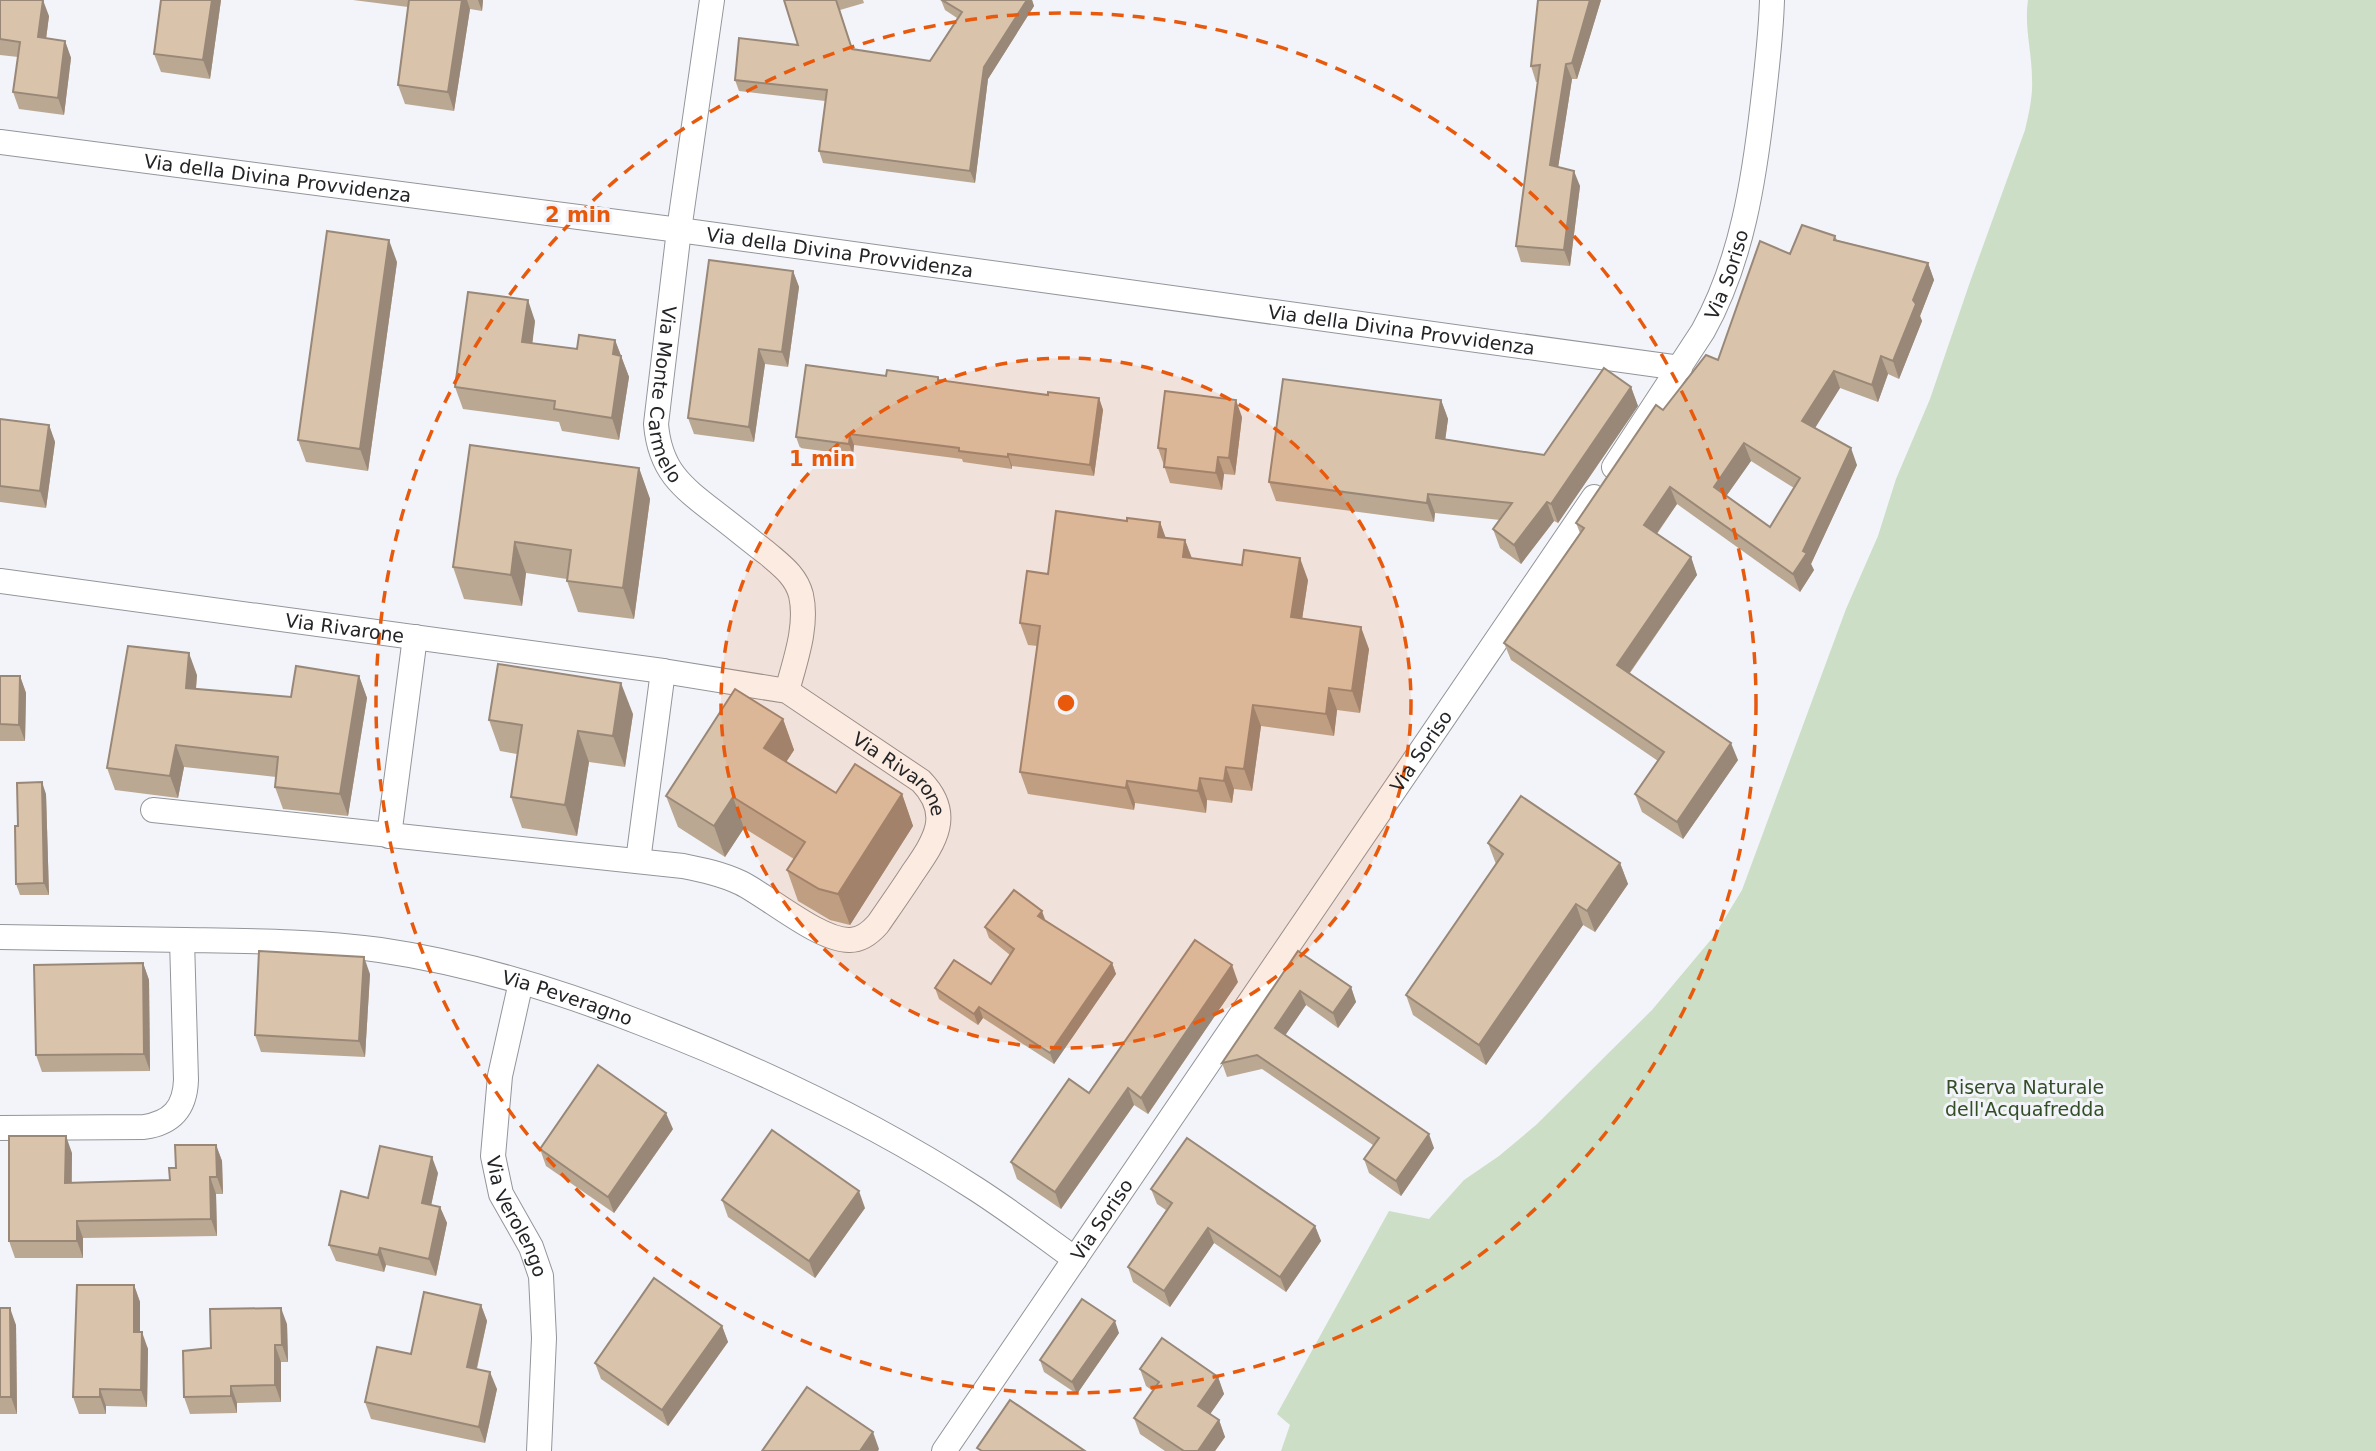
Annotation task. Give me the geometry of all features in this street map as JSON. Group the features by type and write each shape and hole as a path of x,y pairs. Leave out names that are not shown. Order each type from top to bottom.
{"street":[{"name":"Via Monte Carmelo","path":"712,0 679,230 656,424 660,448 668,469 683,487 783,566 799,587 803,608 802,629 787,691"},
{"name":"Via Soriso","path":"944,1451 1680,368 1715,309 1745,217 1759,138 1772,0"},
{"name":"Via della Divina Provvidenza","path":"0,142 679,230 1680,368"},
{"name":"Via Rivarone","path":"0,581 663,671 787,691 909,772 929,789 937,805 939,824 932,846 871,932 853,940 832,937 728,877 683,866 153,810"},
{"path":"390,836 415,638"},
{"path":"638,862 663,671"},
{"name":"Via Peveragno","path":"0,937 302,942 365,948 437,961 521,982 668,1033 811,1096 947,1171 1075,1259"},
{"path":"0,1128 144,1127 163,1122 177,1112 184,1099 186,1080 182,940"},
{"name":"Via Verolengo","path":"521,982 500,1076 493,1156 501,1194 531,1247 541,1276 544,1338 539,1451"}],"green space":[{"name":"Riserva Naturale dell'Acquafredda","path":"2028,0 2376,0 2376,1451 1281,1451 1290,1425 1277,1414 1389,1211 1429,1219 1464,1180 1499,1156 1536,1125 1652,1010 1714,936 1742,890 1846,609 1878,536 1896,479 1930,399 2025,130 2032,85"}],"building":[{"path":"0,0 43,0 38,37 65,41 58,98 13,92 20,42 0,39"},
{"path":"161,0 212,0 203,60 154,54"},
{"path":"409,0 462,0 448,92 398,85"},
{"path":"784,0 836,0 852,49 930,61 962,12 942,0 1027,0 984,67 970,171 819,151 827,90 735,80 739,38 798,45"},
{"path":"1538,0 1590,0 1572,63 1566,64 1550,165 1574,171 1564,250 1516,246 1540,65 1531,66"},
{"path":"1802,225 1835,236 1834,240 1928,263 1913,300 1916,304 1893,361 1881,356 1872,385 1834,371 1802,421 1851,448 1803,551 1807,553 1793,574 1670,487 1644,525 1691,557 1617,665 1731,743 1677,822 1635,794 1664,752 1504,643 1584,528 1576,523 1656,405 1663,410 1706,355 1718,360 1760,241 1790,254","holes":["1744,443 1800,478 1770,527 1714,487"]},
{"path":"327,231 389,240 360,449 298,440"},
{"path":"709,260 793,271 782,352 759,349 749,427 688,418"},
{"path":"468,292 528,300 522,342 577,349 579,335 615,340 613,354 621,356 612,418 554,409 555,401 455,387"},
{"path":"806,365 886,376 887,370 1048,395 1048,392 1099,398 1090,465 1008,454 1008,457 959,451 959,448 850,434 849,444 796,437"},
{"path":"1604,368 1631,387 1551,504 1547,502 1514,545 1493,529 1512,503 1428,494 1427,503 1269,482 1283,379 1441,400 1436,438 1544,455"},
{"path":"1165,391 1236,400 1229,458 1218,457 1216,473 1164,467 1166,449 1158,448"},
{"path":"0,419 49,425 40,491 0,486"},
{"path":"470,445 639,468 623,588 567,581 571,550 515,542 511,575 453,567"},
{"path":"1056,511 1127,521 1127,518 1160,522 1158,537 1185,540 1183,557 1242,565 1244,550 1300,558 1291,617 1361,627 1352,691 1329,688 1326,714 1253,705 1244,769 1226,767 1224,781 1200,778 1198,791 1127,781 1126,788 1020,772 1040,626 1020,623 1027,571 1048,574"},
{"path":"128,646 189,653 186,688 291,697 296,666 359,676 340,794 275,787 278,757 176,745 170,776 107,768"},
{"path":"498,664 621,683 613,736 578,731 565,805 511,797 522,725 489,720"},
{"path":"0,676 20,676 19,725 0,724"},
{"path":"735,689 783,719 764,748 836,793 855,764 902,794 838,894 819,889 787,870 805,842 733,797 714,826 666,796"},
{"path":"42,782 44,883 16,884 17,783"},
{"path":"1521,796 1620,863 1587,911 1576,904 1479,1045 1406,995 1503,854 1488,843"},
{"path":"1014,890 1042,911 1038,916 1112,963 1050,1053 979,1007 974,1014 935,988 954,960 991,984 1014,949 985,927"},
{"path":"1195,940 1232,965 1141,1098 1128,1088 1055,1192 1011,1162 1069,1079 1089,1093"},
{"path":"259,951 364,957 359,1041 255,1035"},
{"path":"1298,951 1351,987 1333,1013 1300,991 1275,1028 1429,1134 1396,1181 1364,1159 1379,1138 1257,1055 1222,1063"},
{"path":"143,963 144,1054 36,1055 34,965"},
{"path":"598,1065 666,1113 608,1197 540,1149"},
{"path":"772,1130 859,1191 809,1261 722,1200"},
{"path":"9,1136 66,1136 65,1183 170,1180 169,1168 176,1168 175,1145 216,1145 217,1177 210,1177 211,1219 77,1221 77,1241 9,1241"},
{"path":"1187,1138 1315,1226 1280,1277 1208,1228 1164,1291 1128,1267 1172,1203 1151,1189"},
{"path":"380,1146 432,1157 422,1203 440,1207 429,1259 380,1248 378,1255 329,1245 341,1191 368,1198"},
{"path":"654,1278 722,1326 662,1410 595,1363"},
{"path":"77,1285 134,1285 134,1332 142,1332 141,1390 100,1389 100,1397 73,1397"},
{"path":"424,1292 481,1305 467,1367 490,1372 479,1427 365,1402 377,1347 411,1354"},
{"path":"1082,1299 1115,1321 1072,1382 1040,1360"},
{"path":"0,1308 10,1308 11,1397 0,1397"},
{"path":"281,1308 282,1345 275,1345 275,1385 231,1386 231,1396 184,1397 183,1351 211,1348 210,1309"},
{"path":"1162,1338 1218,1377 1198,1406 1219,1420 1198,1451 1184,1451 1134,1418 1159,1382 1140,1369"},
{"path":"807,1387 873,1432 860,1451 762,1451"},
{"path":"1010,1400 1085,1451 982,1451 977,1448"}]}
